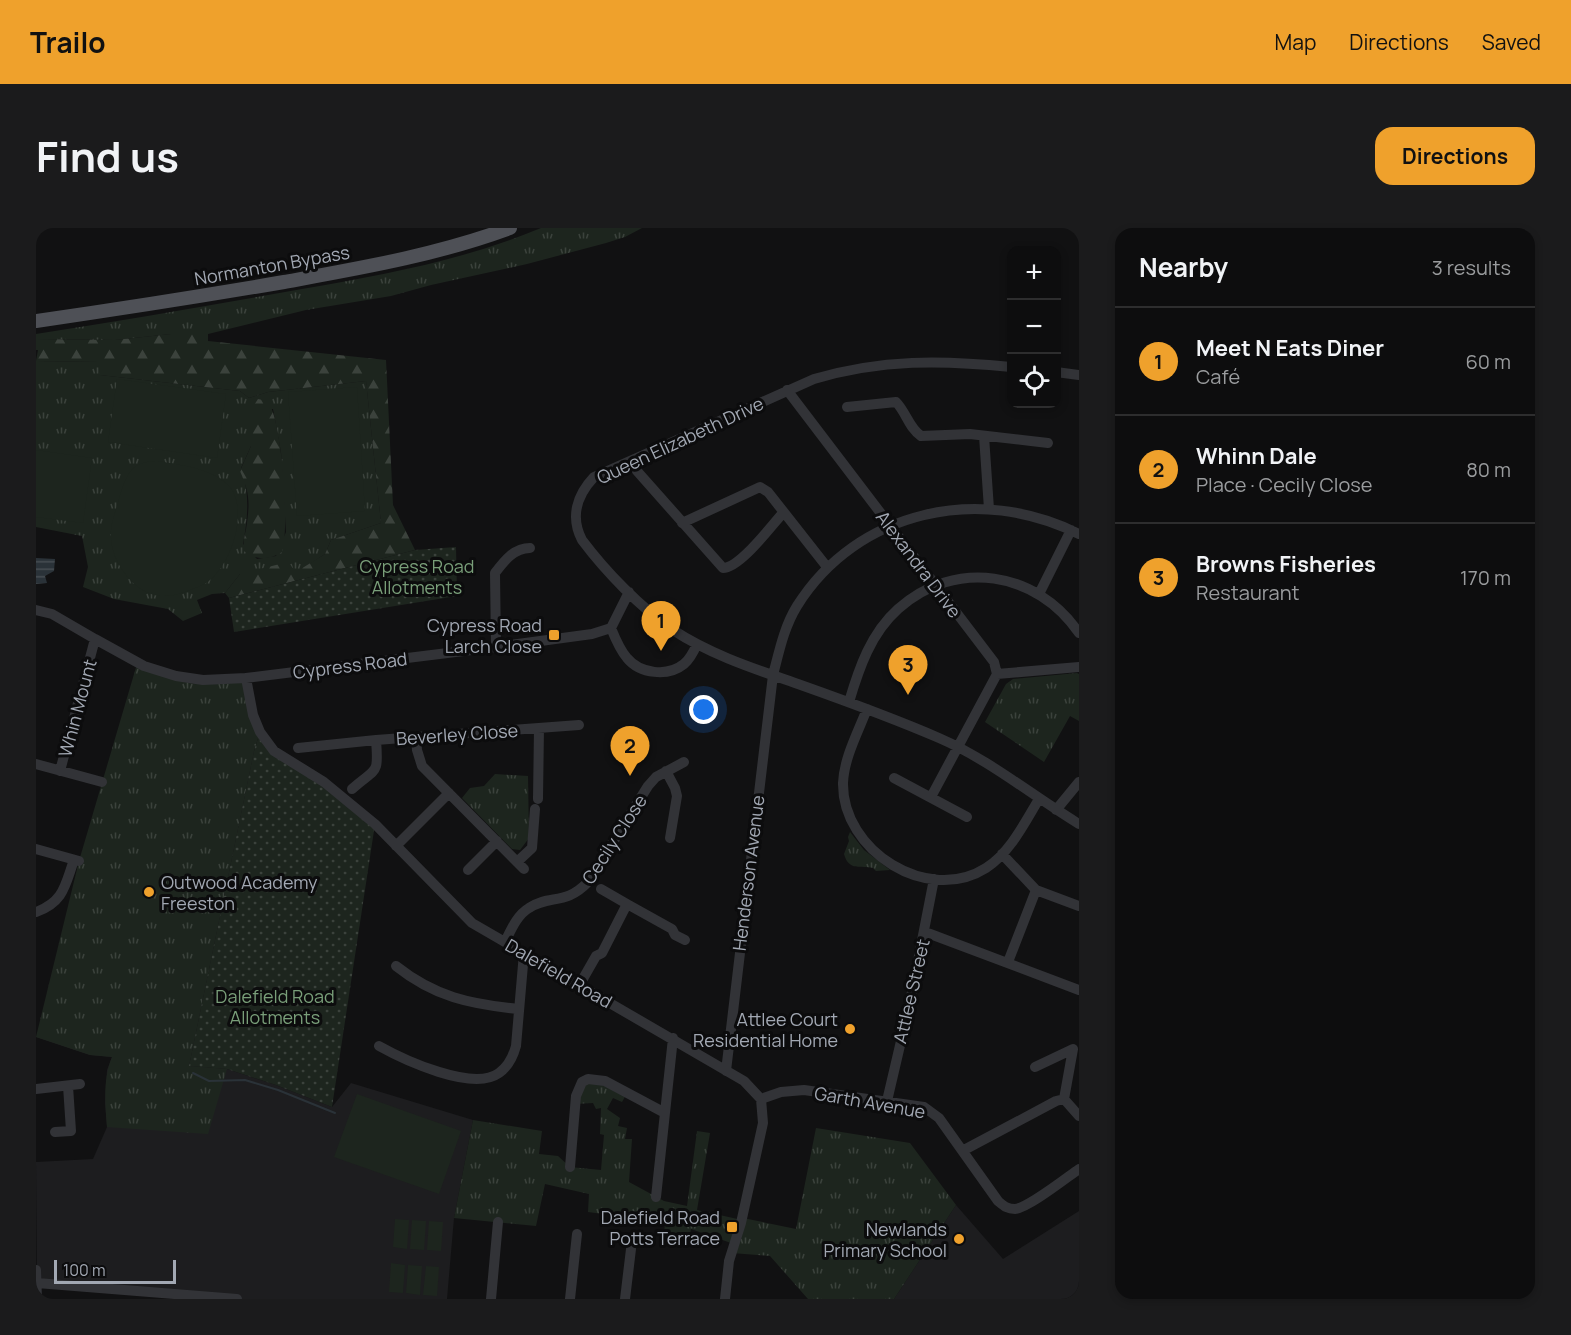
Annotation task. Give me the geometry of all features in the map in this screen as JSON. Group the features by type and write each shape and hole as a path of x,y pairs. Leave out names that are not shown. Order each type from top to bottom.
{"main road":[{"name":"Normanton Bypass","path":"36,321 381,264 434,252 510,228"}],"street":[{"name":"Queen Elizabeth Drive","path":"1007,367 942,362 877,364 842,370 787,390 594,477 581,495 576,511 578,532 582,540 629,592 661,621 697,644 743,665 849,702 957,747 1079,824"},
{"path":"1061,373 1079,375"},
{"name":"Alexandra Drive","path":"787,390 994,663 997,674"},
{"path":"847,407 896,402 911,426 921,436 961,434 1048,443"},
{"path":"984,436 989,509"},
{"path":"632,460 638,471 723,568 728,568 739,560 783,513"},
{"path":"682,523 760,487 768,492 827,567"},
{"name":"Henderson Avenue","path":"726,1071 772,675 785,631 796,608 827,567 846,551 868,536 926,514 952,510 989,509 1032,516 1075,532"},
{"path":"1039,594 1075,532"},
{"path":"496,647 495,573 512,554 530,548"},
{"path":"849,702 864,659 882,627 897,610 914,597 936,586 964,579 996,578 1012,581 1039,594 1061,610 1079,633"},
{"path":"629,592 610,628 627,658 636,666 649,671 674,670 684,664 697,644"},
{"name":"Whin Mount","path":"36,610 52,614 95,639 60,771"},
{"name":"Cypress Road","path":"95,639 137,664 176,676 203,680 246,678 496,647 592,634 610,628"},
{"path":"931,797 997,674 1079,667"},
{"name":"Dalefield Road","path":"246,678 253,715 260,732 274,751 336,791 375,824 472,923 744,1081 761,1099"},
{"path":"867,709 845,771 845,799 851,820 873,849 909,874 934,879 959,879 987,868 1002,854 1039,799"},
{"name":"Beverley Close","path":"298,748 579,725"},
{"name":"Beverley Close","path":"497,841 521,865 532,848 539,728"},
{"path":"416,738 422,766 497,841 474,867"},
{"name":"Beverley Close","path":"352,789 375,772 378,765 376,740"},
{"name":"Cecily Close","path":"505,942 520,915 529,907 577,893 588,882 648,786 656,777 684,762"},
{"path":"36,764 102,782"},
{"name":"Cecily Close","path":"666,771 677,796 670,838"},
{"path":"894,778 967,817"},
{"path":"1056,810 1079,782"},
{"path":"396,846 449,793"},
{"path":"36,849 76,860 62,895 50,905 36,912"},
{"path":"1002,854 1036,890 1079,906"},
{"name":"Attlee Street","path":"886,1101 925,932 934,879"},
{"path":"601,889 672,929 675,935 685,940"},
{"path":"1008,962 1036,890"},
{"path":"580,984 596,956 602,953 627,904"},
{"path":"925,932 1079,990"},
{"path":"379,1046 424,1067 464,1077 483,1079 498,1075 513,1057 516,1046 524,953"},
{"path":"396,966 422,985 440,994 479,1005 518,1009"},
{"path":"656,1197 673,1038"},
{"path":"1035,1067 1073,1049 1064,1099"},
{"path":"570,1167 576,1096 582,1082 588,1079 605,1081 665,1113"},
{"path":"36,1089 80,1084"},
{"path":"55,1132 71,1131 68,1086"},
{"name":"Garth Avenue","path":"761,1099 781,1092 804,1090 924,1107 933,1112 964,1150 998,1201 1012,1209 1027,1204 1079,1169"},
{"path":"725,1299 729,1261 741,1223 763,1123 761,1099"},
{"path":"1064,1099 1079,1116"},
{"path":"964,1150 1056,1101 1064,1099"},
{"path":"491,1299 498,1222"},
{"path":"570,1299 577,1234"},
{"path":"625,1299 632,1249"},
{"path":"36,1270 37,1299"},
{"path":"37,1283 237,1299"}],"shaded area":[{"path":"36,558 55,559 54,571 45,576 47,583 36,584"},
{"name":"Outwood Academy Freeston","path":"254,751 189,1066 227,1069 332,1107 351,1083 473,1120 454,1218 447,1299 237,1299 37,1283 36,1162 93,1159 107,1127 105,1103 107,1070 112,1057 90,1055 36,1037"},
{"name":"Newlands Primary School","path":"956,1205 1003,1259 1079,1211 1079,1299 894,1299"}],"green space":[{"path":"541,228 642,228 606,243 527,264 391,296 306,310 208,334 171,334 115,340 36,339 36,334 203,307 393,272 453,258"},
{"path":"171,334 208,334 208,341 386,360 393,505 415,550 229,598 225,593 240,574 288,562 296,572 325,554 331,540 381,523 366,381 268,392 249,398 240,391 100,375 99,362 36,361 38,350 36,350 36,339 115,340"},
{"path":"36,361 100,362 100,375 240,391 249,398 268,392 366,381 381,523 331,540 325,554 296,573 240,574 225,593 212,594 197,600 202,613 183,621 168,609 114,599 83,587 88,567 82,536 36,527","holes":["273,409 281,452 286,532 276,556 257,559 243,544 247,506 246,487 241,468 251,446 251,410"]},
{"path":"117,379 226,394 217,458 108,442"},
{"path":"357,387 365,511 297,516 288,392"},
{"path":"258,399 268,401 273,412 281,451 285,499 282,552 263,558 244,551 248,502 240,471 251,446 251,410"},
{"path":"36,450 92,458 83,523 36,517"},
{"path":"158,461 212,474 227,484 234,494 238,508 234,539 220,569 200,586 165,596 150,594 133,583 115,557 111,538 114,515 129,473 138,465"},
{"name":"Cypress Road Allotments","path":"456,547 457,596 234,632 229,598 415,550"},
{"path":"137,664 176,676 246,678 260,732 254,751 189,1066 227,1069 208,1134 107,1127 106,1082 112,1057 90,1055 36,1037 79,861"},
{"path":"1079,674 1079,721 1070,716 1044,762 985,722 1006,684 1013,679"},
{"name":"Dalefield Road Allotments","path":"260,732 274,751 375,824 332,1107 227,1069 189,1066 254,751"},
{"path":"495,774 528,776 529,838 520,850 512,849 462,798 470,788 484,786"},
{"path":"850,832 864,850 890,870 876,871 873,868 852,866 844,854"},
{"path":"588,1079 627,1093 622,1102 613,1098 607,1109 620,1118 618,1126 627,1128 625,1139 632,1139 629,1182 664,1201 687,1206 697,1131 710,1133 697,1210 796,1229 816,1128 910,1143 956,1205 894,1299 808,1299 770,1256 732,1253 734,1244 691,1229 689,1240 664,1237 665,1222 588,1212 589,1194 545,1184 536,1226 454,1218 473,1120 542,1131 539,1154 558,1156 570,1167 601,1170 604,1135 600,1134 601,1108 596,1109 593,1103 575,1104"},
{"path":"357,1094 461,1131 439,1194 334,1157"},
{"path":"395,1219 409,1220 407,1249 393,1247"},
{"path":"412,1220 426,1221 424,1250 410,1249"},
{"path":"429,1221 443,1222 441,1251 427,1250"},
{"path":"391,1263 405,1265 403,1293 389,1292"},
{"path":"408,1265 422,1266 420,1295 406,1293"},
{"path":"426,1266 439,1267 437,1296 423,1295"}],"waterway":[{"path":"193,1073 209,1081 245,1080 278,1090 335,1113"}],"place":[{"name":"Cypress Road Larch Close","path":"554,635"},
{"name":"Meet N Eats Diner","path":"661,651"},
{"name":"Browns Fisheries","path":"908,695"},
{"name":"Whinn Dale","path":"630,776"},
{"name":"Outwood Academy Freeston","path":"149,892"},
{"name":"Attlee Court Residential Home","path":"850,1029"},
{"name":"Dalefield Road Potts Terrace","path":"732,1227"},
{"name":"Newlands Primary School","path":"959,1239"}]}
